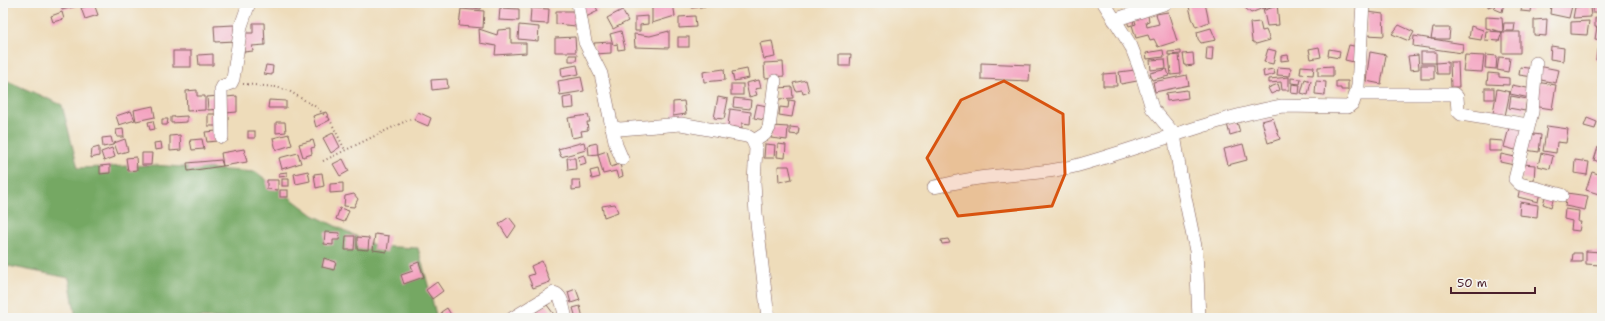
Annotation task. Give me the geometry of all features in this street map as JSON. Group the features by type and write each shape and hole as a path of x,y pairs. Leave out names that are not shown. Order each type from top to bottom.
{"street":[{"path":"222,137 222,90 223,86 232,81 242,21 249,3"},
{"path":"578,3 585,42 601,74 616,145 622,159"},
{"path":"1104,3 1131,46 1152,108 1174,134 1180,173 1196,252 1199,318"},
{"path":"1114,20 1166,3"},
{"path":"934,187 980,178 1074,166 1174,134 1242,115 1282,106 1348,107 1353,103 1356,94 1363,3"},
{"path":"1536,63 1532,108 1515,179 1520,184 1562,195"},
{"path":"754,142 765,134 769,128 775,81"},
{"path":"1356,94 1454,94 1457,97 1458,110 1461,114 1528,125"},
{"path":"612,127 620,129 680,124 747,136 754,142 756,155 754,182 756,214 768,318"},
{"path":"513,318 550,294 554,293 558,294 560,297 566,318"}],"path":[{"path":"232,81 244,84 276,87 288,91 316,107 330,120 345,150"},
{"path":"323,161 410,119"}],"highlighted area":[{"path":"1004,81 1063,114 1065,174 1052,206 958,216 927,158 961,100"}],"green space":[{"path":"3,79 62,105 78,168 153,165 256,172 313,215 376,246 418,248 437,318 76,318 69,278 3,265"}],"building":[{"path":"61,3 76,3 77,6 62,10"},
{"path":"467,3 482,3 481,9 466,7"},
{"path":"582,3 594,3 598,11 586,17"},
{"path":"652,3 673,3 675,16 652,23"},
{"path":"692,3 716,3 716,5 692,8"},
{"path":"1124,3 1146,3 1129,12"},
{"path":"1188,3 1205,3 1209,22 1196,27"},
{"path":"1245,3 1262,3 1264,7 1263,3 1277,3 1279,25 1267,26 1263,8 1251,13 1245,8","holes":["1277,6 1265,10 1264,8"]},
{"path":"1488,3 1504,3 1502,12 1495,9 1494,5 1488,7"},
{"path":"1522,3 1532,4 1531,12 1521,11"},
{"path":"1560,3 1572,3 1572,6"},
{"path":"1592,3 1602,3 1602,13 1593,13"},
{"path":"94,4 98,15 85,19 81,8"},
{"path":"1551,5 1572,6 1569,18 1550,14"},
{"path":"1590,6 1591,17 1573,18 1575,7"},
{"path":"500,8 519,9 519,21 499,20"},
{"path":"531,8 549,9 548,24 530,23"},
{"path":"461,9 484,11 483,28 459,26"},
{"path":"622,10 628,21 613,29 607,18"},
{"path":"556,11 575,11 576,26 556,24"},
{"path":"62,12 64,19 53,22 51,16"},
{"path":"1168,12 1177,41 1158,47 1154,39 1150,40 1148,35 1136,38 1132,25 1129,26 1126,19 1148,15 1149,21 1146,22 1147,27 1159,24 1156,14"},
{"path":"1368,12 1383,14 1384,36 1367,35"},
{"path":"648,16 648,24 640,25 640,31 635,31 635,17"},
{"path":"695,16 696,27 679,28 679,17"},
{"path":"1486,17 1502,18 1502,32 1486,28"},
{"path":"1595,18 1602,19 1602,28 1595,27"},
{"path":"1547,19 1546,36 1534,35 1534,20"},
{"path":"1589,21 1587,35 1571,34 1571,22"},
{"path":"1260,22 1262,31 1266,30 1270,40 1256,44 1252,41 1250,23"},
{"path":"253,23 264,23 265,45 252,46 253,51 244,52 244,33 253,33"},
{"path":"1504,23 1515,23 1514,31 1503,31"},
{"path":"234,25 235,41 215,42 214,26"},
{"path":"519,25 539,27 538,41 518,39"},
{"path":"1399,25 1414,32 1409,41 1392,34"},
{"path":"1471,26 1483,30 1481,40 1469,38"},
{"path":"1597,27 1602,29 1602,40 1595,39"},
{"path":"1211,28 1216,40 1201,43 1198,39 1197,32"},
{"path":"1433,28 1450,28 1449,39 1431,39"},
{"path":"479,29 497,35 498,30 511,29 511,43 526,43 526,53 495,55 496,46 480,43"},
{"path":"621,31 625,49 618,50 617,44 613,45 610,34"},
{"path":"669,31 669,48 635,47 634,34 650,36"},
{"path":"1486,31 1502,32 1499,41 1485,40"},
{"path":"1502,32 1520,32 1520,53 1502,53"},
{"path":"1414,36 1463,44 1462,53 1413,46"},
{"path":"575,37 576,52 555,52 555,38"},
{"path":"678,37 689,37 689,47 678,47"},
{"path":"772,41 775,57 764,59 760,43"},
{"path":"611,42 611,53 595,54 594,43"},
{"path":"1349,45 1358,47 1354,62 1345,60"},
{"path":"1551,46 1564,48 1563,61 1550,59"},
{"path":"1207,47 1213,47 1212,61 1206,60"},
{"path":"1319,47 1321,57 1311,59 1309,49"},
{"path":"1268,49 1276,51 1273,64 1264,62"},
{"path":"1329,49 1340,51 1339,58 1328,56"},
{"path":"1163,50 1164,57 1147,59 1146,53"},
{"path":"1597,50 1602,51 1602,61 1596,60"},
{"path":"173,51 191,51 191,67 173,67"},
{"path":"1181,51 1181,54 1168,55 1168,52"},
{"path":"1370,52 1386,55 1381,84 1366,81"},
{"path":"1421,52 1436,52 1436,63 1421,63"},
{"path":"1193,53 1194,65 1185,66 1183,54"},
{"path":"213,54 213,65 199,65 198,55"},
{"path":"839,54 851,54 850,66 839,66"},
{"path":"569,55 577,55 576,61 569,61"},
{"path":"1179,55 1181,74 1171,75 1169,56"},
{"path":"1288,55 1289,60 1281,61 1281,56"},
{"path":"1418,55 1419,69 1410,70 1408,56"},
{"path":"1465,55 1484,56 1482,72 1463,71"},
{"path":"1486,55 1497,56 1496,69 1485,68"},
{"path":"1499,57 1510,58 1508,72 1497,70"},
{"path":"1165,59 1166,68 1151,70 1150,60"},
{"path":"783,62 784,76 765,78 764,63"},
{"path":"1448,62 1448,74 1437,74 1436,63"},
{"path":"1450,62 1458,62 1459,87 1451,87"},
{"path":"981,63 1030,65 1029,81 981,79"},
{"path":"266,65 273,66 272,75 264,74"},
{"path":"577,65 579,74 562,77 561,68"},
{"path":"1421,65 1434,65 1434,79 1421,79"},
{"path":"1301,66 1314,67 1313,75 1300,74"},
{"path":"1333,66 1333,76 1318,76 1318,67"},
{"path":"1538,66 1559,70 1556,83 1536,79"},
{"path":"1278,67 1291,68 1290,76 1277,75"},
{"path":"1520,67 1535,69 1533,77 1519,75"},
{"path":"724,69 725,80 704,82 703,72"},
{"path":"747,69 749,78 734,81 732,72"},
{"path":"1167,69 1169,76 1152,80 1150,73"},
{"path":"1273,69 1275,74 1264,77 1263,71"},
{"path":"1135,70 1137,81 1121,84 1119,72"},
{"path":"1116,73 1117,86 1103,86 1103,74"},
{"path":"1488,73 1499,74 1499,77 1509,78 1509,85 1487,84"},
{"path":"1187,75 1189,85 1155,92 1153,82"},
{"path":"581,77 584,91 560,95 558,81"},
{"path":"1289,77 1289,90 1282,90 1281,82 1269,83 1269,79"},
{"path":"1291,78 1301,79 1300,84 1291,83"},
{"path":"447,79 448,88 432,90 431,80"},
{"path":"1305,79 1311,81 1308,95 1301,93"},
{"path":"759,80 761,88 755,89 757,95 749,97 746,83"},
{"path":"806,80 809,92 803,94 802,90 796,91 793,83"},
{"path":"1316,81 1326,82 1325,95 1315,94"},
{"path":"1336,81 1348,81 1348,90 1336,88"},
{"path":"1536,82 1556,85 1552,109 1533,106"},
{"path":"731,84 743,84 743,95 731,95"},
{"path":"1278,84 1280,90 1271,94 1268,88"},
{"path":"1292,84 1300,85 1299,94 1291,93"},
{"path":"1512,85 1532,89 1530,98 1510,94"},
{"path":"792,87 793,98 779,99 778,88"},
{"path":"1485,88 1494,88 1494,99 1485,99"},
{"path":"1497,89 1510,92 1505,116 1493,113"},
{"path":"197,90 197,96 205,96 205,110 187,111 186,91"},
{"path":"1187,90 1188,98 1167,101 1166,93"},
{"path":"219,96 219,109 208,110 207,97"},
{"path":"237,96 237,112 226,113 226,97"},
{"path":"573,96 574,108 564,109 563,98"},
{"path":"1511,96 1527,99 1525,111 1509,108"},
{"path":"718,97 728,99 724,119 714,118"},
{"path":"734,98 751,100 750,109 733,107"},
{"path":"269,100 286,101 286,108 268,108"},
{"path":"789,100 795,101 792,117 779,115 780,107 788,108"},
{"path":"684,101 686,114 673,116 673,102"},
{"path":"757,104 767,106 764,120 754,118"},
{"path":"153,106 155,117 136,121 134,110"},
{"path":"730,109 751,112 750,124 742,123 742,128 728,126"},
{"path":"131,111 135,120 119,125 116,116"},
{"path":"326,112 330,120 316,127 313,116"},
{"path":"418,112 431,118 428,126 414,120"},
{"path":"208,114 219,114 218,126 208,126"},
{"path":"588,115 590,122 587,122 588,130 581,131 582,136 572,138 568,118"},
{"path":"187,116 187,122 171,123 171,117"},
{"path":"1273,118 1280,139 1268,143 1262,121"},
{"path":"1587,118 1597,122 1595,129 1584,126"},
{"path":"162,119 168,119 167,125 162,125"},
{"path":"153,121 155,129 150,130 148,122"},
{"path":"276,122 285,122 286,132 276,133"},
{"path":"1237,122 1240,132 1230,135 1227,124"},
{"path":"1510,124 1525,127 1519,151 1504,147"},
{"path":"772,126 788,127 787,140 771,138"},
{"path":"1547,126 1568,129 1566,143 1557,142 1556,153 1543,151"},
{"path":"790,127 799,128 798,135 790,134"},
{"path":"123,129 124,137 117,137 116,130"},
{"path":"217,131 218,141 207,142 205,132"},
{"path":"248,131 255,131 255,138 248,138"},
{"path":"333,133 340,147 331,153 323,138"},
{"path":"1526,133 1541,135 1539,152 1525,150"},
{"path":"289,134 292,145 276,150 273,138"},
{"path":"180,135 181,150 170,151 170,136"},
{"path":"111,137 113,145 103,147 102,138"},
{"path":"125,139 128,151 118,154 114,143"},
{"path":"202,139 204,149 192,150 190,140"},
{"path":"313,140 315,147 311,148 312,154 303,157 299,144"},
{"path":"1489,140 1503,141 1502,151 1489,151"},
{"path":"161,142 162,149 155,150 154,143"},
{"path":"584,142 586,150 561,157 558,149"},
{"path":"597,143 598,154 589,155 588,145"},
{"path":"765,144 775,145 774,158 764,158"},
{"path":"778,144 786,145 785,158 777,157"},
{"path":"1243,144 1247,160 1228,165 1224,149"},
{"path":"99,147 99,156 91,158 92,149"},
{"path":"1598,147 1602,148 1602,163 1594,160"},
{"path":"112,148 115,157 104,161 101,152"},
{"path":"244,149 247,162 223,166 221,153"},
{"path":"607,151 611,167 620,164 623,176 618,178 616,171 603,174 598,154"},
{"path":"142,153 152,153 151,165 142,165"},
{"path":"298,153 301,163 282,169 279,158"},
{"path":"1541,153 1553,156 1550,169 1538,166"},
{"path":"1501,154 1515,157 1514,165 1500,162"},
{"path":"584,155 586,163 580,165 578,157"},
{"path":"136,157 137,170 128,171 126,158"},
{"path":"567,158 575,158 576,169 568,170"},
{"path":"343,159 349,171 340,176 333,164"},
{"path":"221,160 223,166 188,171 187,163"},
{"path":"1575,160 1589,162 1587,175 1574,173"},
{"path":"1523,164 1535,165 1534,180 1522,179"},
{"path":"110,165 110,173 100,174 100,166"},
{"path":"778,166 789,166 792,179 779,182"},
{"path":"598,169 600,177 592,179 590,171"},
{"path":"308,171 310,181 296,184 294,174"},
{"path":"287,172 287,176 279,177 279,173"},
{"path":"1592,172 1602,175 1602,195 1586,190"},
{"path":"322,173 324,186 316,188 314,174"},
{"path":"282,179 289,179 289,186 282,186"},
{"path":"267,180 278,180 278,190 267,189"},
{"path":"572,180 580,180 581,189 572,190"},
{"path":"343,183 343,192 330,193 330,184"},
{"path":"1520,187 1540,192 1538,202 1518,197"},
{"path":"280,190 288,190 288,197 280,197"},
{"path":"1567,193 1588,196 1585,210 1565,206"},
{"path":"354,194 358,199 354,207 344,206 345,196"},
{"path":"1546,194 1554,197 1551,207 1543,204"},
{"path":"1520,202 1538,205 1537,217 1519,215"},
{"path":"615,204 618,212 604,217 602,206"},
{"path":"340,208 349,211 344,222 336,219"},
{"path":"1565,209 1579,211 1578,222 1581,222 1579,231 1571,230 1572,221 1564,219"},
{"path":"509,217 516,226 508,238 499,224"},
{"path":"325,232 340,233 339,240 333,240 333,245 324,244"},
{"path":"375,234 389,236 387,252 373,250"},
{"path":"346,236 355,236 354,250 345,250"},
{"path":"357,237 369,238 368,250 357,249"},
{"path":"948,239 950,243 942,244 941,240"},
{"path":"1586,251 1601,252 1600,265 1586,264"},
{"path":"1573,253 1582,253 1582,262 1572,262"},
{"path":"324,258 336,262 334,270 322,267"},
{"path":"542,261 550,282 533,288 528,276 534,274 531,266"},
{"path":"419,262 424,277 404,284 401,275 413,271 411,265"},
{"path":"437,282 443,291 432,299 426,290"},
{"path":"576,289 580,300 571,303 568,292"},
{"path":"547,305 556,317 537,318 540,316 536,311"},
{"path":"580,306 583,318 576,318 573,308"},
{"path":"447,308 453,318 444,318 441,312"}]}
